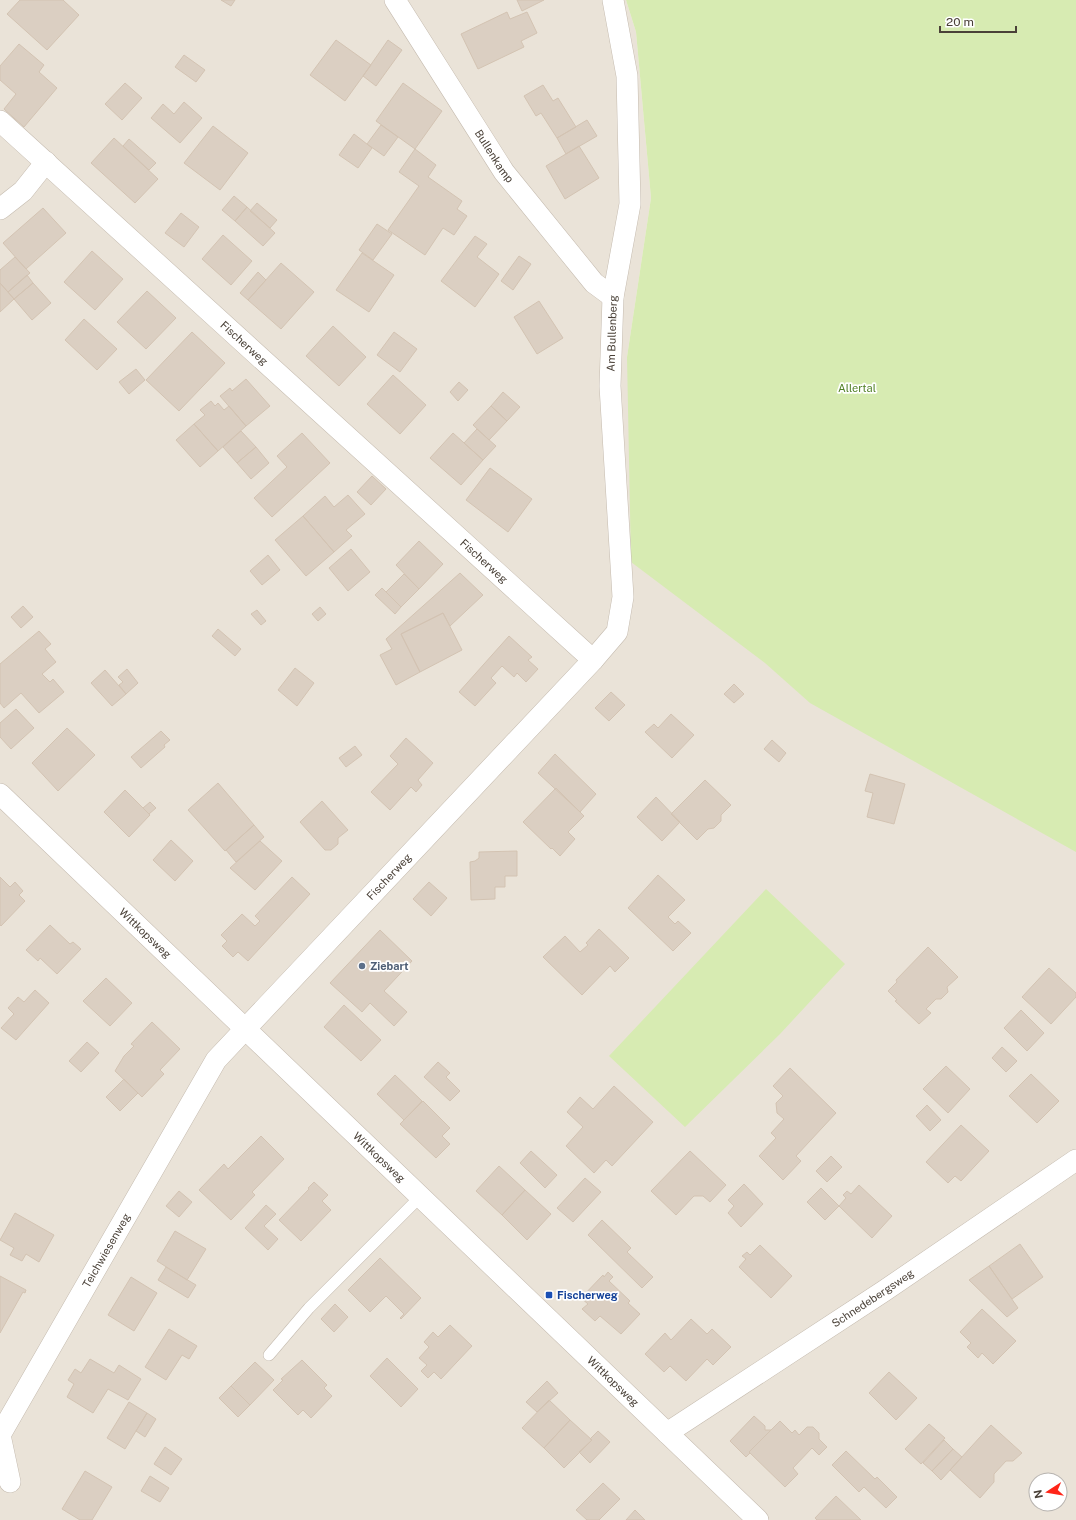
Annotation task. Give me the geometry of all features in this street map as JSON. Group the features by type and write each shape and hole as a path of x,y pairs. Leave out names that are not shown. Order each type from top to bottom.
{"street":[{"name":"Bullenkamp","path":"395,0 504,172 594,283 613,297"},
{"name":"Am Bullenberg","path":"593,660 617,632 623,597 610,386 613,297 630,204 627,76 613,0"},
{"name":"Fischerweg","path":"0,120 593,660 245,1030"},
{"path":"0,209 23,191 46,162"},
{"name":"Wittkopsweg","path":"0,794 758,1520"},
{"name":"Teichwiesenweg","path":"10,1482 0,1435 216,1060 245,1030"},
{"name":"Schnedebergsweg","path":"667,1433 884,1292 1076,1160"}],"lane":[{"path":"269,1355 313,1304 420,1197"}],"shaded area":[{"path":"0,0 626,0 636,32 651,198 627,357 1076,849 1076,1520 0,1520"}],"green space":[{"name":"Allertal","path":"626,0 1076,0 1076,852 810,703 765,663 631,562 627,357 651,198 636,32"},
{"path":"766,889 845,964 780,1034 685,1127 609,1056"}],"building":[{"path":"20,0 63,0 79,15 47,50 7,14"},
{"path":"221,0 235,0 231,6"},
{"path":"517,0 544,0 522,11"},
{"path":"507,12 510,19 527,12 537,33 521,41 524,47 478,69 461,34"},
{"path":"336,40 371,65 345,101 310,75"},
{"path":"388,40 402,50 376,86 363,76"},
{"path":"19,44 44,65 39,72 57,88 24,127 4,109 16,94 0,80 0,66"},
{"path":"184,55 205,70 196,82 175,67"},
{"path":"125,83 142,98 122,120 105,104"},
{"path":"403,83 442,111 415,149 376,121"},
{"path":"543,85 553,101 558,98 576,127 557,138 541,113 536,116 524,96"},
{"path":"184,102 202,118 180,143 151,118 163,104 174,114"},
{"path":"587,120 597,136 566,154 557,138"},
{"path":"381,125 398,137 384,156 367,144"},
{"path":"213,126 248,153 220,190 184,163"},
{"path":"354,134 372,148 358,168 339,155"},
{"path":"114,138 158,179 135,203 91,163"},
{"path":"129,139 156,163 149,170 123,146"},
{"path":"579,146 599,178 565,199 546,166"},
{"path":"415,149 436,165 428,177 462,201 457,209 467,216 454,235 443,228 425,255 388,230 419,186 399,172"},
{"path":"234,196 247,207 235,221 222,210"},
{"path":"257,203 277,220 270,228 250,211"},
{"path":"247,207 275,233 263,246 235,221"},
{"path":"43,208 66,233 26,269 3,243"},
{"path":"181,213 199,227 184,247 165,233"},
{"path":"377,224 392,234 373,260 359,250"},
{"path":"223,235 252,261 231,285 202,259"},
{"path":"475,236 487,244 477,257 499,274 475,307 441,281"},
{"path":"92,251 123,279 95,310 64,282"},
{"path":"362,253 394,275 369,312 336,290"},
{"path":"519,256 531,264 513,290 501,281"},
{"path":"15,257 30,273 8,292 0,283 0,270"},
{"path":"281,263 314,292 281,329 248,300"},
{"path":"258,272 266,280 248,300 240,293"},
{"path":"27,275 33,283 14,299 8,292"},
{"path":"0,283 14,299 0,312"},
{"path":"33,283 51,303 32,320 14,299"},
{"path":"147,291 176,318 146,349 117,322"},
{"path":"539,301 563,338 537,354 514,317"},
{"path":"84,319 117,349 97,370 65,340"},
{"path":"333,326 366,357 339,386 306,356"},
{"path":"192,332 225,363 179,411 146,380"},
{"path":"394,332 417,349 400,372 377,355"},
{"path":"136,369 145,380 129,394 119,382"},
{"path":"393,375 426,405 400,434 367,404"},
{"path":"246,379 270,406 246,426 220,396 230,388 232,391"},
{"path":"459,382 468,390 458,401 450,392"},
{"path":"503,392 520,407 507,421 491,406"},
{"path":"211,401 215,406 218,403 224,410 229,406 246,426 218,451 194,424 205,415 200,410"},
{"path":"491,406 507,421 489,440 473,425"},
{"path":"194,424 218,451 200,467 176,440"},
{"path":"477,429 496,446 483,460 464,443"},
{"path":"241,431 256,447 237,463 223,447"},
{"path":"302,433 330,463 272,517 254,498 287,467 277,456"},
{"path":"453,433 483,460 461,485 430,458"},
{"path":"256,447 269,463 251,479 237,463"},
{"path":"490,468 532,499 508,532 466,500"},
{"path":"372,476 386,489 371,505 357,492"},
{"path":"348,495 365,514 346,530 352,536 334,552 303,516 325,496 334,507"},
{"path":"303,516 334,552 306,576 275,540"},
{"path":"419,541 443,564 419,589 396,565"},
{"path":"351,549 370,572 348,591 329,568"},
{"path":"268,555 280,570 262,585 250,571"},
{"path":"460,573 483,595 450,626 443,613 401,634 420,672 396,685 380,655 392,649 386,639"},
{"path":"404,574 419,589 401,607 386,592"},
{"path":"382,588 401,607 395,614 375,595"},
{"path":"23,606 33,617 21,628 11,617"},
{"path":"320,607 326,614 318,621 312,614"},
{"path":"257,610 266,621 261,625 251,614"},
{"path":"443,613 462,650 420,672 401,634"},
{"path":"218,629 241,649 235,656 212,636"},
{"path":"39,631 51,644 45,649 56,662 42,674 50,682 53,679 64,692 39,713 21,693 4,708 0,703 0,664"},
{"path":"509,636 532,657 528,660 538,669 526,682 517,673 514,677 502,666 491,678 496,683 475,706 459,692"},
{"path":"295,668 314,683 297,706 278,690"},
{"path":"127,669 138,683 126,694 119,685 123,682 118,677"},
{"path":"105,670 126,694 112,706 91,683"},
{"path":"734,684 744,694 734,703 724,694"},
{"path":"611,692 625,705 609,721 595,708"},
{"path":"16,709 34,728 11,749 0,737 0,723"},
{"path":"671,714 694,735 672,758 645,732 654,724 658,728"},
{"path":"67,728 95,755 58,791 32,763"},
{"path":"161,731 170,740 164,745 165,747 141,768 131,757"},
{"path":"406,738 433,763 418,780 422,785 416,792 411,787 390,810 371,792 398,764 390,756"},
{"path":"772,740 786,753 779,762 764,749"},
{"path":"355,746 362,755 346,767 339,758"},
{"path":"555,754 596,794 580,812 538,773"},
{"path":"870,774 905,784 894,824 867,817 873,793 865,791"},
{"path":"705,780 731,805 721,815 721,821 714,828 708,829 697,840 671,814"},
{"path":"218,783 254,825 225,851 188,810"},
{"path":"556,788 584,816 568,832 575,839 560,856 523,822"},
{"path":"125,790 150,815 129,837 104,812"},
{"path":"656,797 680,822 662,841 637,817"},
{"path":"322,801 348,830 338,838 338,844 331,850 325,850 300,822"},
{"path":"150,802 156,808 149,814 143,808"},
{"path":"254,825 264,837 236,862 226,850"},
{"path":"171,840 193,861 175,881 153,860"},
{"path":"260,841 282,861 255,890 230,868"},
{"path":"517,851 517,876 505,876 505,887 495,887 495,899 471,900 470,862 479,858 479,852"},
{"path":"658,875 685,900 668,917 675,924 678,921 691,933 673,951 628,908"},
{"path":"0,877 10,887 15,882 23,891 19,895 25,901 1,926 0,925"},
{"path":"292,877 310,894 248,961 238,952 233,957 222,946 227,941 221,935 242,914 255,926 260,921 255,916"},
{"path":"429,882 447,898 431,916 413,899"},
{"path":"50,925 70,944 73,942 81,949 57,974 40,958 38,961 26,950"},
{"path":"599,929 629,958 615,972 610,966 582,995 543,957 565,936 580,952 588,945 586,943"},
{"path":"380,930 412,961 384,991 407,1012 394,1026 370,1003 362,1012 330,983"},
{"path":"928,947 958,977 947,987 948,992 941,999 936,999 926,1009 931,1013 919,1024 895,1001 897,1000 888,991 897,982 896,980"},
{"path":"1049,968 1076,993 1076,997 1051,1024 1022,997"},
{"path":"106,978 132,1003 110,1026 83,1001"},
{"path":"35,990 49,1003 16,1040 1,1028 14,1014 8,1008 18,997 24,1002"},
{"path":"344,1005 381,1040 361,1061 324,1027"},
{"path":"1021,1010 1044,1033 1027,1051 1004,1028"},
{"path":"152,1022 180,1049 160,1070 164,1074 142,1097 115,1071 124,1056 134,1046 131,1044"},
{"path":"87,1042 99,1053 81,1072 69,1061"},
{"path":"1002,1047 1017,1061 1006,1072 992,1058"},
{"path":"438,1062 450,1073 446,1077 460,1091 450,1101 424,1077"},
{"path":"946,1066 970,1089 948,1113 923,1089"},
{"path":"790,1068 836,1113 796,1156 801,1161 783,1180 759,1156 776,1138 771,1133 784,1119 777,1113 776,1103 783,1096 773,1086"},
{"path":"1031,1074 1059,1101 1037,1123 1009,1096"},
{"path":"395,1075 422,1101 404,1120 377,1094"},
{"path":"124,1079 138,1093 120,1111 106,1097"},
{"path":"614,1086 653,1122 612,1166 606,1160 594,1173 566,1146 583,1127 567,1112 580,1097 593,1109"},
{"path":"423,1101 450,1128 442,1136 450,1144 436,1158 400,1124"},
{"path":"927,1105 941,1120 930,1131 916,1116"},
{"path":"961,1125 989,1151 961,1181 955,1176 948,1183 926,1162"},
{"path":"261,1136 284,1159 252,1192 255,1195 231,1220 199,1190 224,1164 228,1169"},
{"path":"531,1151 557,1175 545,1188 520,1163"},
{"path":"690,1151 726,1185 710,1202 703,1196 694,1196 676,1215 651,1191"},
{"path":"831,1156 842,1167 827,1182 816,1171"},
{"path":"499,1166 525,1190 502,1215 476,1191"},
{"path":"585,1178 601,1192 573,1222 557,1208"},
{"path":"314,1182 328,1195 322,1201 331,1210 301,1241 279,1220"},
{"path":"744,1184 763,1204 741,1227 728,1213 734,1206 728,1200"},
{"path":"859,1185 892,1216 872,1238 839,1206 846,1198 843,1195 847,1191 851,1194"},
{"path":"821,1188 839,1206 825,1220 807,1202"},
{"path":"525,1190 551,1214 527,1240 502,1215"},
{"path":"179,1191 192,1202 179,1217 166,1206"},
{"path":"266,1205 276,1214 264,1226 278,1239 268,1250 245,1228"},
{"path":"15,1213 54,1235 39,1262 26,1254 22,1261 10,1255 14,1248 0,1240"},
{"path":"602,1220 631,1248 627,1252 653,1277 642,1288 588,1235"},
{"path":"175,1231 206,1249 187,1280 157,1261"},
{"path":"1020,1244 1043,1277 1012,1299 989,1266"},
{"path":"760,1245 792,1276 771,1298 739,1267 746,1259 742,1256 747,1252 750,1255"},
{"path":"380,1258 421,1298 401,1319 400,1318 404,1314 386,1296 370,1312 348,1290"},
{"path":"989,1266 1018,1308 1007,1317 969,1280"},
{"path":"166,1267 196,1285 188,1298 158,1280"},
{"path":"608,1272 613,1277 609,1281 630,1301 628,1303 640,1314 621,1334 600,1316 595,1321 582,1309 588,1304 581,1298 603,1275 604,1277"},
{"path":"0,1276 26,1290 25,1293 23,1292 0,1333"},
{"path":"131,1277 157,1293 134,1331 108,1315"},
{"path":"335,1304 348,1317 334,1332 321,1319"},
{"path":"982,1309 1016,1341 993,1364 982,1353 978,1358 967,1347 971,1343 960,1332"},
{"path":"691,1319 707,1334 712,1329 731,1347 713,1365 707,1359 686,1381 670,1366 664,1372 645,1354 665,1333 671,1340"},
{"path":"450,1325 472,1346 441,1379 434,1372 428,1378 421,1371 427,1365 419,1358 429,1347 424,1342 433,1332 438,1337"},
{"path":"169,1329 197,1346 189,1359 182,1355 166,1380 145,1367"},
{"path":"387,1358 418,1389 401,1407 370,1376"},
{"path":"90,1359 114,1373 119,1365 141,1379 128,1400 108,1389 93,1413 67,1397 74,1384 68,1380 75,1369 81,1373"},
{"path":"302,1360 327,1385 324,1388 332,1396 311,1418 303,1410 298,1415 273,1390 283,1380 281,1379"},
{"path":"255,1362 274,1380 250,1405 231,1386"},
{"path":"889,1372 917,1398 896,1420 869,1393"},
{"path":"547,1381 558,1393 537,1412 526,1402"},
{"path":"231,1386 250,1405 238,1417 219,1398"},
{"path":"549,1400 570,1420 544,1448 522,1428"},
{"path":"129,1402 147,1413 125,1449 107,1438"},
{"path":"147,1413 156,1419 145,1437 136,1431"},
{"path":"754,1416 765,1426 765,1430 771,1430 746,1457 730,1441"},
{"path":"570,1420 592,1440 564,1468 544,1448"},
{"path":"780,1421 792,1433 795,1430 799,1435 807,1427 813,1427 819,1433 819,1439 827,1447 819,1455 812,1448 793,1468 798,1474 785,1487 749,1452"},
{"path":"929,1424 945,1438 921,1464 905,1449"},
{"path":"991,1425 1022,1453 1013,1461 1006,1461 994,1474 994,1482 980,1498 950,1470"},
{"path":"598,1431 610,1442 590,1463 579,1452 592,1440 590,1439"},
{"path":"944,1440 953,1449 932,1471 923,1463"},
{"path":"165,1447 182,1459 171,1475 154,1464"},
{"path":"953,1449 962,1457 941,1480 932,1471"},
{"path":"846,1451 875,1479 877,1477 897,1497 886,1508 864,1487 859,1492 832,1465"},
{"path":"85,1471 112,1487 92,1520 80,1520 62,1509"},
{"path":"150,1476 169,1488 160,1502 141,1491"},
{"path":"603,1483 620,1499 599,1520 587,1520 576,1510"},
{"path":"836,1496 861,1520 817,1520 815,1518"},
{"path":"635,1510 645,1520 626,1520"}],"place":[{"name":"Ziebart","path":"362,966"},
{"name":"Fischerweg","path":"549,1295"}]}
